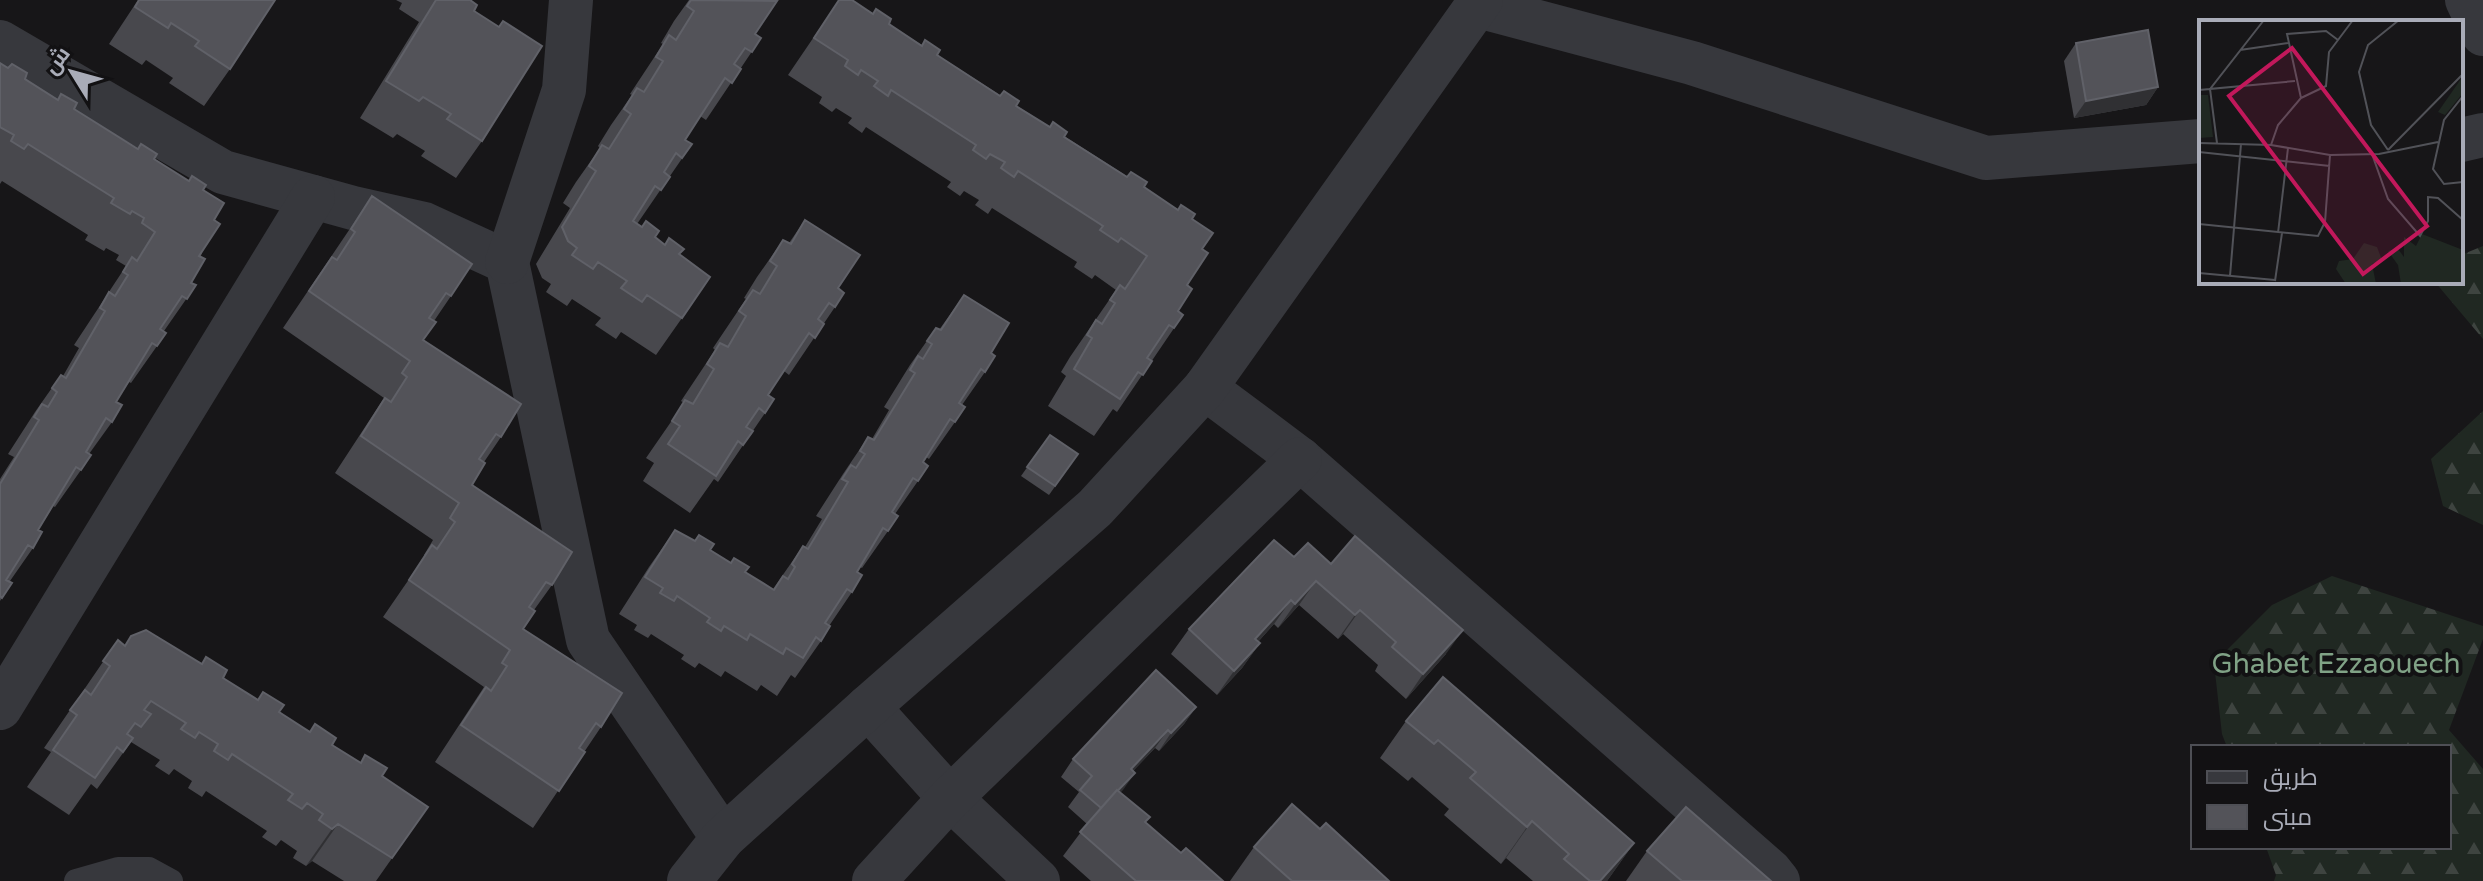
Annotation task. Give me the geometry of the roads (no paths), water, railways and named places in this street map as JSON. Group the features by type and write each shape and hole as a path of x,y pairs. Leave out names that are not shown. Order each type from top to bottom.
{"street":[{"path":"571,0 564,90 507,262 588,640 723,838"},
{"path":"2467,0 2483,34"},
{"path":"689,881 723,838 1095,508 1205,388 1480,3 1692,63 1986,158 2199,141"},
{"path":"0,42 223,172 424,224 507,262"},
{"path":"2463,140 2483,135"},
{"path":"0,708 313,197"},
{"path":"1205,388 1300,459 1758,860 1778,881"},
{"path":"874,881 950,798 1300,459"},
{"path":"868,707 950,798 1038,881"}],"lane":[{"path":"76,881 118,869 149,869 171,881"}],"park label":[{"name":"Ghabet Ezzaouech","path":"2336,664"}]}
